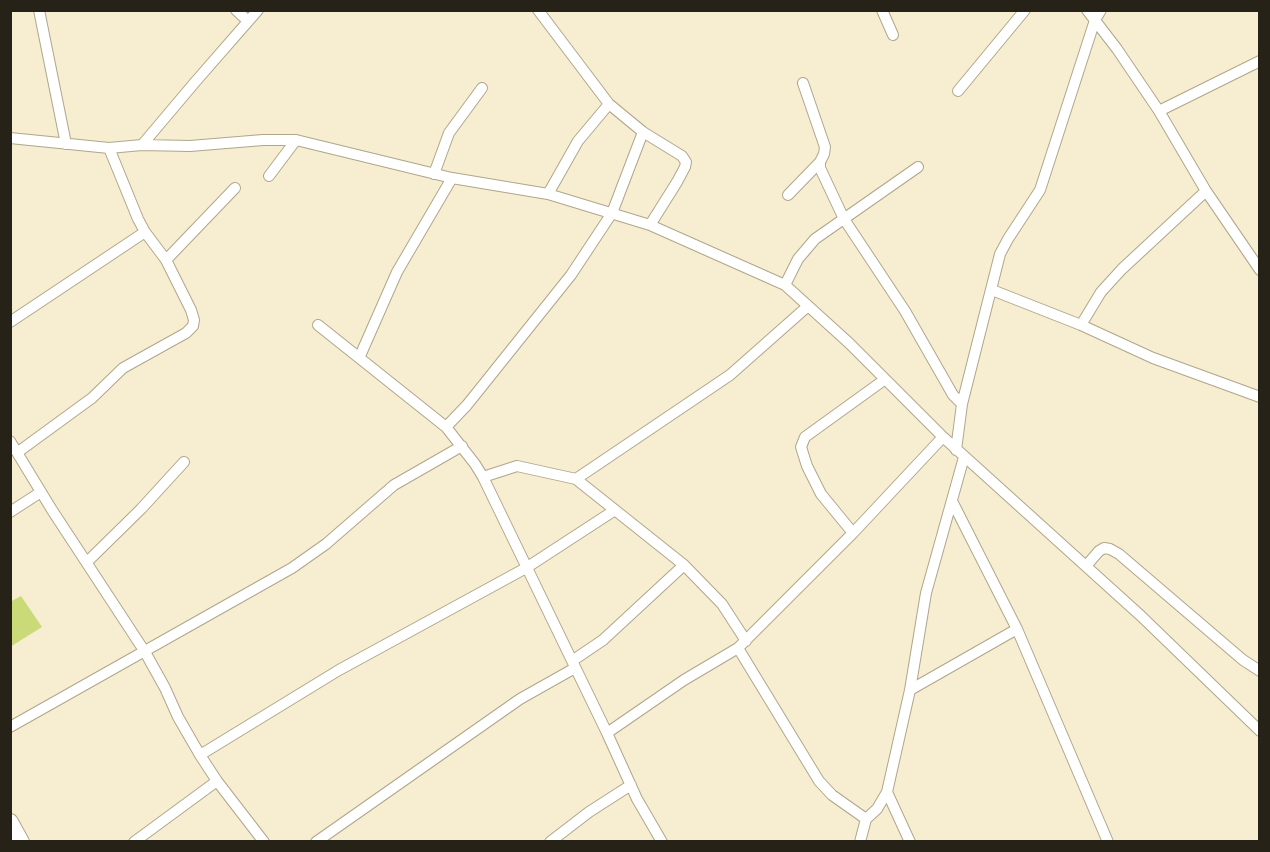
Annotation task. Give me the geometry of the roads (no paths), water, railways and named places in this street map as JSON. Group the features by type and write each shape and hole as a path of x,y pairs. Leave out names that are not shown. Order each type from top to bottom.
{"main road":[{"path":"10,822 21,842"}],"street":[{"path":"39,10 66,144"},
{"path":"236,10 248,21"},
{"path":"142,145 258,10"},
{"path":"538,10 609,104 643,132 682,156 686,162 677,182 650,225"},
{"path":"882,10 893,35"},
{"path":"958,91 1025,10"},
{"path":"1087,10 1098,15 1160,111 1206,191 1260,270"},
{"path":"860,842 866,819 877,809 887,792 910,690 926,593 952,501 960,454 962,404 996,267 1004,246 1040,190 1098,15"},
{"path":"1160,111 1260,61"},
{"path":"788,195 820,162 825,147 803,83"},
{"path":"434,174 449,133 482,88"},
{"path":"548,194 578,141 609,104"},
{"path":"446,427 467,405 571,275 612,213 643,132"},
{"path":"10,138 109,148 296,140 452,178 548,194 650,225 785,285 849,342 884,380 960,454 1086,566 1260,731"},
{"path":"268,176 296,140"},
{"path":"18,452 92,398 123,368 186,333 193,326 191,310 166,260 145,232 121,181 109,148"},
{"path":"820,162 820,168 844,219 905,311 953,395 962,404"},
{"path":"785,285 806,248 815,239 918,167"},
{"path":"360,357 397,272 452,178"},
{"path":"166,260 235,188"},
{"path":"1081,325 1101,292 1122,269 1206,191"},
{"path":"10,322 145,232"},
{"path":"992,290 1081,325 1153,358 1260,398"},
{"path":"576,479 730,375 808,306"},
{"path":"318,325 446,427 483,477 631,785 662,842"},
{"path":"853,533 821,494 807,466 801,447 805,437 884,380"},
{"path":"607,733 690,676 742,644 853,533 943,437"},
{"path":"10,441 145,652 200,755 264,842"},
{"path":"10,727 292,568 326,543 394,485 462,446"},
{"path":"87,562 184,462"},
{"path":"483,477 518,466 576,479 684,566 722,604 819,781 837,799 866,819"},
{"path":"10,512 41,492"},
{"path":"952,501 1017,629 1108,842"},
{"path":"200,755 339,670 526,568 615,510"},
{"path":"1086,566 1104,548 1119,554 1243,660 1260,671"},
{"path":"316,842 514,703 574,665 684,566"},
{"path":"910,690 1017,629"},
{"path":"134,842 217,781"},
{"path":"550,842 588,812 631,785"},
{"path":"887,792 910,842"}]}
